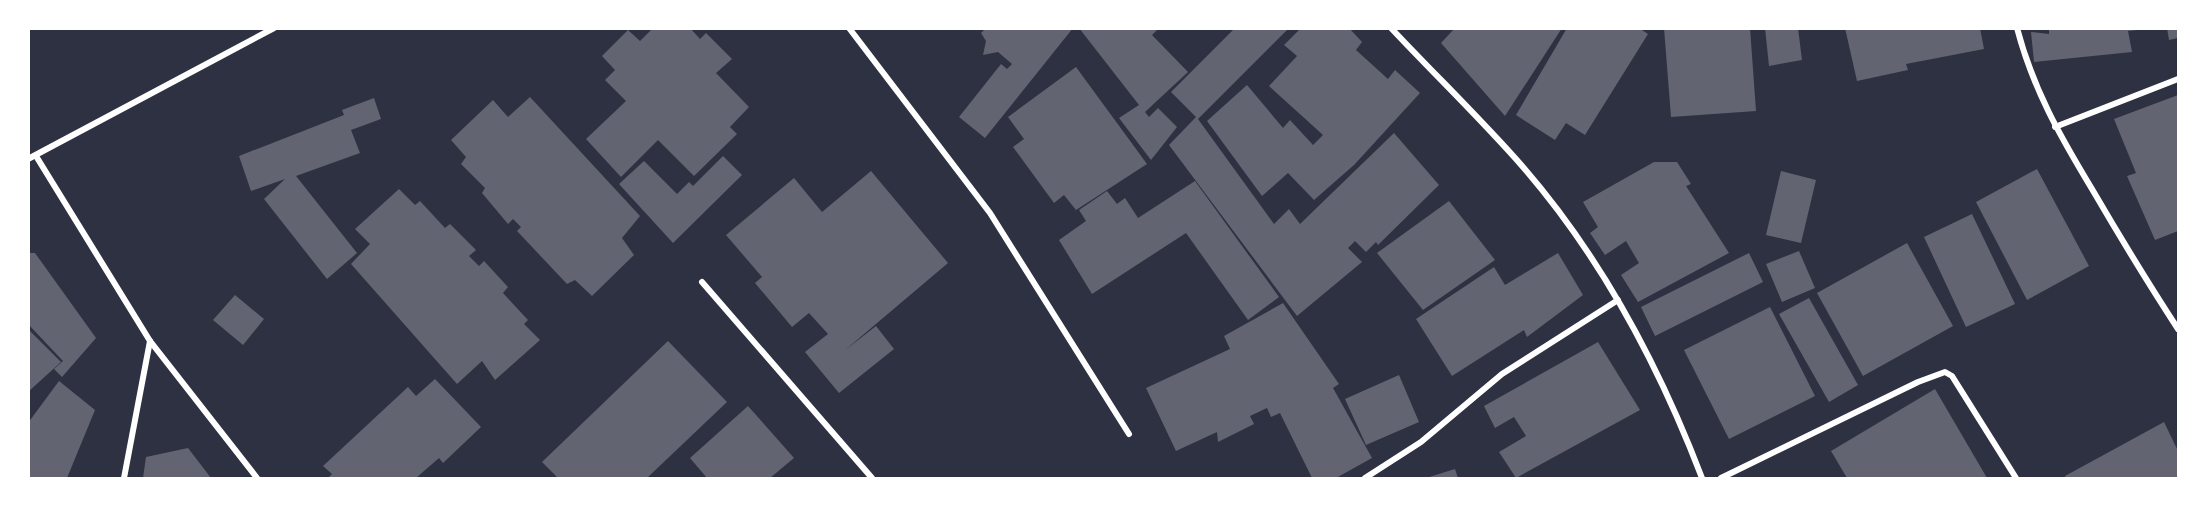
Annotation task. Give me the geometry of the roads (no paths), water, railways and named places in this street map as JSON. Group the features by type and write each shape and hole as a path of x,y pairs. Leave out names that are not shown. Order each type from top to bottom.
{"street":[{"path":"28,159 274,28"},
{"path":"849,28 990,213 1129,434"},
{"path":"1391,28 1524,168 1585,250 1618,300 1669,399 1702,478"},
{"path":"2017,28 2028,68 2055,127 2135,262 2178,329"},
{"path":"2055,127 2178,79"},
{"path":"36,156 150,341 257,478"},
{"path":"702,282 872,478"},
{"path":"1365,478 1421,442 1502,374 1618,300"},
{"path":"124,478 150,341"},
{"path":"1721,478 1918,382 1945,372 1952,376 2016,478"}]}
